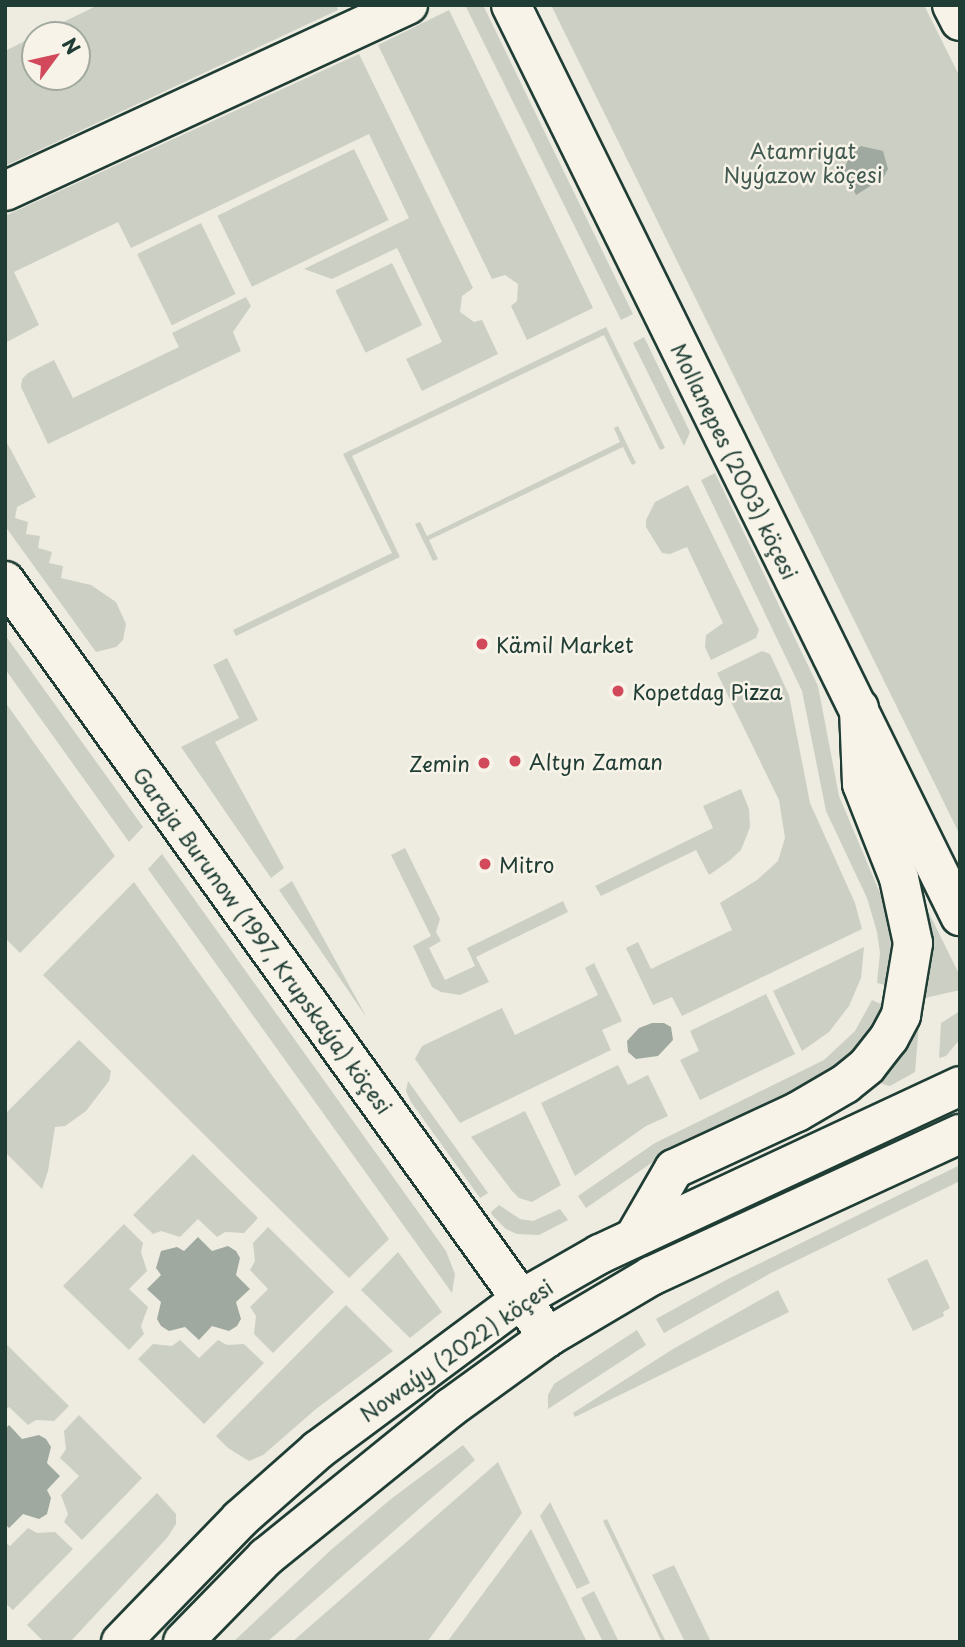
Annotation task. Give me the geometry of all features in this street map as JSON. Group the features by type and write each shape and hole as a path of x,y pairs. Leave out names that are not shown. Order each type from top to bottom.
{"main road":[{"path":"5,191 408,5"},
{"name":"Mollanepes (2003) köçesi","path":"511,5 960,916"},
{"path":"952,5 960,21"},
{"name":"Garaja Burunow (1997, Krupskaýa) köçesi","path":"5,582 548,1337"},
{"path":"634,1238 674,1169 797,1112 845,1084 867,1066 889,1038 901,1015 913,943 899,878 862,784 859,708"},
{"name":"Nowaýy (2022) köçesi","path":"121,1642 240,1519 318,1450 521,1298 600,1254 960,1086"},
{"name":"Nowaýy (2022) köçesi","path":"183,1642 266,1557 296,1531 450,1408 548,1337 651,1276 960,1134"}],"green space":[{"path":"98,5 336,5 338,10 5,166 5,51 21,43 21,91 91,91 91,21 65,21"},
{"path":"465,5 483,5 633,314 621,320"},
{"name":"Atamriyat Nyýazow köçesi","path":"551,5 924,5 960,77 960,835"},
{"path":"449,10 593,308 527,340 511,306 517,301 518,284 505,275 492,279 378,45"},
{"path":"359,54 473,288 462,296 460,312 474,322 482,320 498,354 422,391 406,359 442,342 397,248 332,279 304,269 409,218 369,134 131,248 118,222 14,272 39,325 5,343 5,216"},
{"path":"354,149 389,220 252,287 217,216"},
{"path":"201,223 236,294 172,325 137,254"},
{"path":"392,263 422,325 366,353 335,291"},
{"path":"246,297 251,306 233,332 241,351 48,444 21,387 22,379 28,373 54,360 73,398 179,347 172,333"},
{"path":"606,327 665,448 660,450 604,335 352,456 400,557 236,636 233,630 392,553 343,454"},
{"path":"644,337 690,432 684,446 633,343"},
{"path":"618,426 636,463 632,465 623,447 429,540 438,559 433,561 415,524 420,522 427,536 620,442 614,428"},
{"path":"5,439 36,497 17,507 15,518 28,522 26,534 40,536 38,548 52,552 49,563 63,566 61,578 91,585 116,602 126,624 123,640 116,647 96,652 5,526"},
{"path":"715,473 818,686 839,796 888,912 892,955 890,986 877,983 880,953 877,932 867,898 826,811 802,691 701,480"},
{"path":"688,485 759,630 756,638 711,660 705,647 706,635 723,623 687,547 670,554 662,553 646,527 646,520 655,502"},
{"path":"5,635 143,827 129,842 5,669"},
{"path":"762,651 770,654 789,695 810,803 855,903 862,929 682,1016 672,997 653,1005 626,948 638,942 651,969 732,930 720,903 757,880 778,861 785,838 779,800 717,673"},
{"path":"227,658 258,720 215,742 284,868 271,878 181,747 239,718 213,665"},
{"path":"5,702 115,856 20,953 5,938"},
{"path":"741,789 749,809 750,827 741,850 729,861 709,875 696,850 601,896 595,886 713,828 703,806"},
{"path":"405,848 440,919 436,932 441,941 429,948 445,980 475,966 467,948 563,901 568,912 476,957 489,982 460,995 441,992 432,987 413,946 431,936 391,855"},
{"path":"162,854 446,1251 455,1274 452,1293 148,869"},
{"path":"292,881 367,1018 279,890"},
{"path":"134,882 389,1239 349,1278 43,975"},
{"path":"925,905 960,976 960,990 925,998 929,961"},
{"path":"864,947 861,978 849,1006 829,1032 802,1051 773,991"},
{"path":"594,963 622,1021 602,1030 611,1050 460,1123 415,1059 422,1046 502,1008 515,1035 598,995 585,968"},
{"path":"766,994 795,1054 700,1100 680,1060 699,1051 690,1031"},
{"path":"872,1000 885,1006 877,1023 852,1055 832,1071 663,1155 586,1208 578,1196 655,1143 824,1060 855,1031"},
{"path":"960,1011 960,1039 946,1056 939,1058 941,1023"},
{"path":"915,1023 919,1024 915,1072 890,1086 882,1084 881,1078"},
{"path":"79,1040 111,1071 109,1081 86,1111 65,1126 55,1127 48,1171 42,1189 5,1152 5,1114"},
{"path":"618,1065 628,1085 648,1075 668,1116 646,1126 575,1176 541,1103"},
{"path":"408,1081 488,1193 480,1198 411,1102 406,1091"},
{"path":"525,1111 561,1185 532,1202 519,1198 512,1191 471,1137"},
{"path":"193,1154 258,1218 244,1233 225,1232 217,1237 198,1219 180,1237 161,1231 153,1234 133,1215"},
{"path":"960,1165 960,1181 771,1273 664,1333 656,1319 728,1279"},
{"path":"499,1205 520,1219 533,1221 560,1209 568,1220 539,1235 517,1234 506,1229 493,1216 491,1212"},
{"path":"124,1224 143,1243 141,1252 147,1271 129,1289 148,1307 141,1326 144,1334 129,1350 63,1286"},
{"path":"268,1227 334,1292 273,1353 254,1334 256,1316 250,1307 268,1289 250,1270 255,1261 253,1243"},
{"path":"398,1252 442,1312 410,1338 361,1290"},
{"path":"927,1259 950,1308 943,1312 944,1316 913,1331 887,1279"},
{"path":"778,1290 789,1312 575,1417 573,1413 673,1349"},
{"path":"346,1305 393,1351 316,1409 263,1455 249,1461 228,1448 216,1436"},
{"path":"637,1330 646,1345 548,1409 548,1395 554,1384"},
{"path":"180,1340 199,1358 218,1340 227,1345 244,1344 264,1363 204,1424 138,1359 153,1344 172,1346"},
{"path":"5,1343 69,1406 54,1421 36,1420 28,1425 9,1407 5,1410"},
{"path":"79,1415 142,1478 82,1540 64,1522 68,1514 61,1495 79,1476 60,1458 66,1449 64,1431"},
{"path":"463,1445 475,1460 267,1642 233,1642 332,1549 391,1499"},
{"path":"498,1462 522,1513 427,1642 292,1642"},
{"path":"157,1493 176,1514 176,1524 167,1538 70,1642 44,1642 27,1625"},
{"path":"550,1502 590,1583 577,1589 540,1516"},
{"path":"607,1519 666,1642 662,1642 603,1521"},
{"path":"28,1528 37,1533 55,1532 73,1549 13,1610 5,1603 5,1542 10,1546"},
{"path":"531,1529 587,1642 447,1642"},
{"path":"674,1565 711,1642 685,1642 652,1575"},
{"path":"594,1591 619,1642 603,1642 581,1598"}],"shaded area":[{"path":"861,146 883,151 888,169 883,178 856,195 844,170 851,152"},
{"path":"652,1023 664,1023 671,1027 673,1040 658,1056 636,1059 628,1052 627,1041 639,1028"},
{"path":"198,1237 212,1251 228,1246 236,1251 240,1258 236,1275 250,1289 236,1302 241,1319 237,1326 229,1331 212,1326 199,1340 185,1327 169,1331 161,1326 157,1319 161,1302 147,1289 161,1275 156,1268 161,1251 177,1247 184,1251"},
{"path":"9,1425 22,1439 39,1435 46,1439 51,1447 47,1463 60,1476 47,1490 51,1498 47,1514 39,1519 23,1514 9,1528 5,1524 5,1429"}],"place":[{"name":"Kämil Market","path":"482,644"},
{"name":"Kopetdag Pizza","path":"618,691"},
{"name":"Altyn Zaman","path":"515,761"},
{"name":"Zemin","path":"484,763"},
{"name":"Mitro","path":"485,864"}]}
